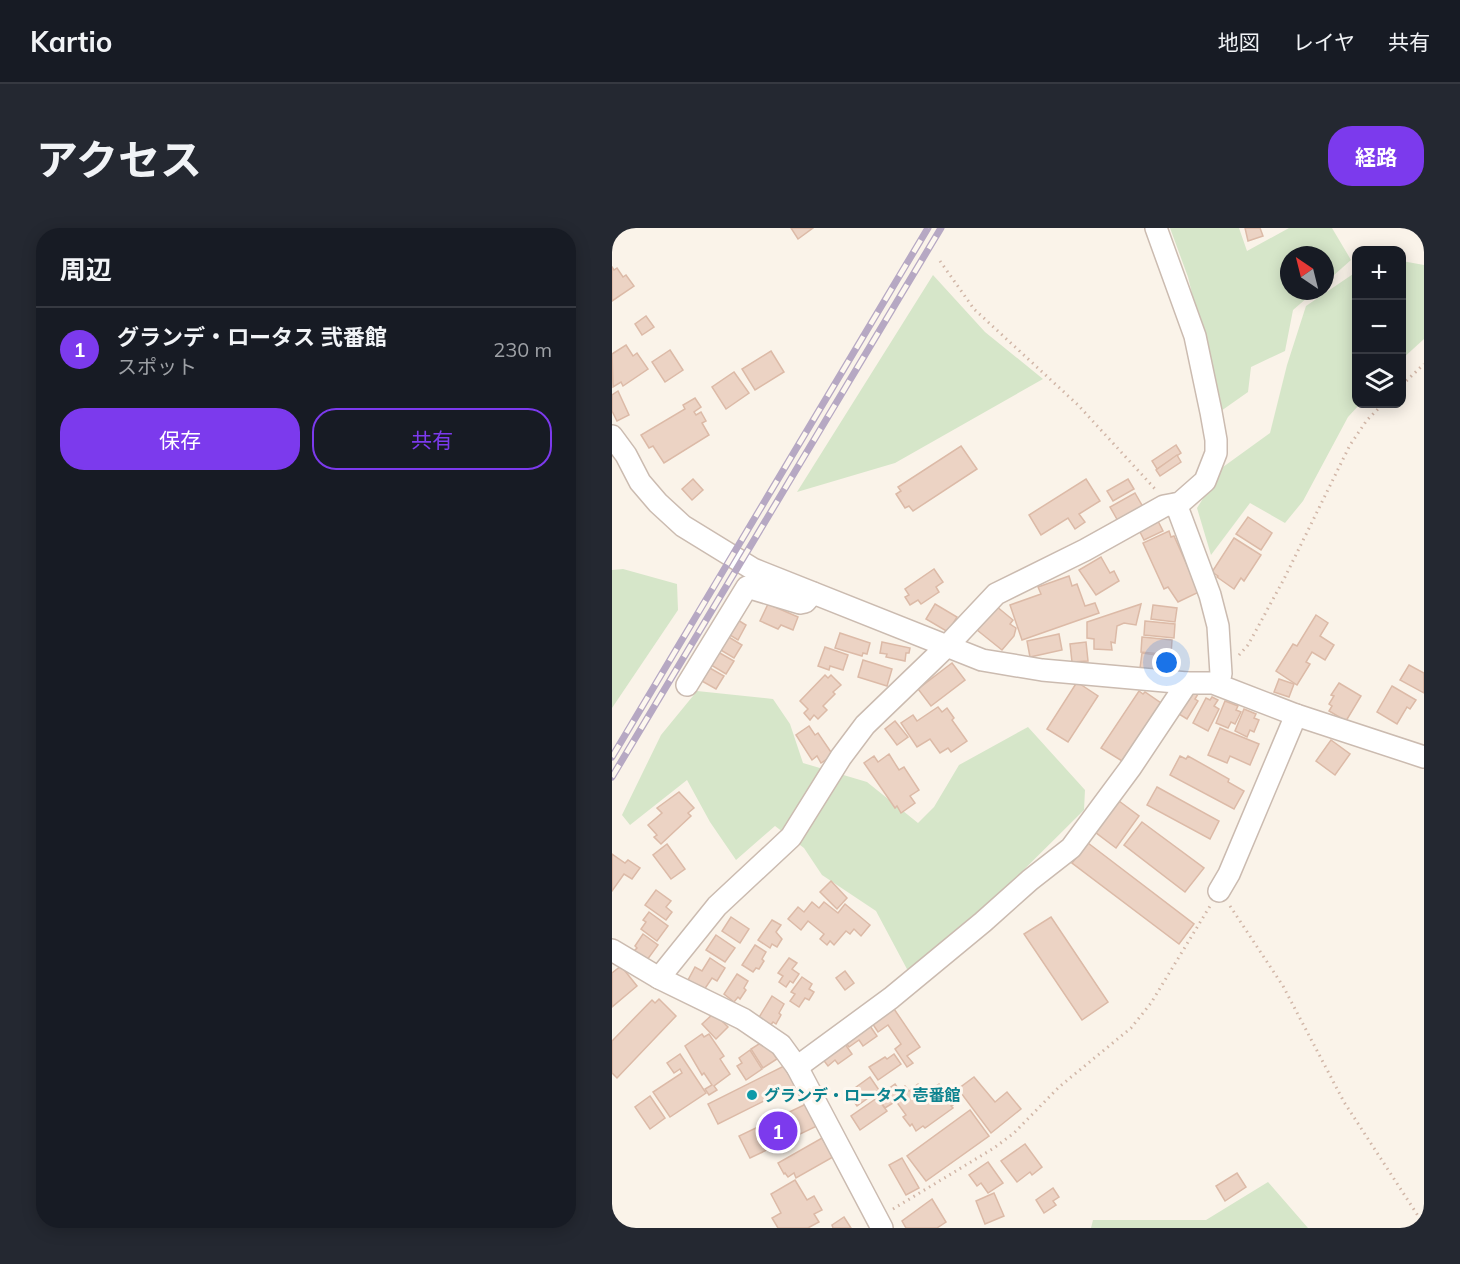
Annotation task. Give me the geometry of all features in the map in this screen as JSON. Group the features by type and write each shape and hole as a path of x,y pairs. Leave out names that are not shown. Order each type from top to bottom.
{"street":[{"path":"659,978 717,906 791,837 841,757 866,725 948,645 996,594 1085,550 1164,506 1176,504 1187,498 1205,481 1216,453 1216,440 1195,336 1156,228"},
{"path":"612,436 626,455 640,482 658,503 683,526 753,569 813,593 982,660 1042,670 1187,683 1213,683 1296,715 1424,758"},
{"path":"1176,504 1210,595 1218,626 1221,674"},
{"path":"687,686 747,587 800,603 805,602 813,593"},
{"path":"797,1067 891,998 1071,848 1131,767 1187,683"},
{"path":"1219,891 1229,874 1296,715"},
{"path":"612,950 659,978 743,1019 781,1045 797,1067 879,1224"}],"path":[{"path":"940,261 974,309 1078,405 1166,501 1176,504"},
{"path":"1406,380 1424,364"},
{"path":"1221,674 1248,645 1284,579 1350,445 1367,420 1379,408"},
{"path":"879,1224 994,1148 1014,1132 1059,1087 1131,1028 1151,1004 1179,961 1219,891 1283,986 1344,1102 1424,1225"},
{"path":"612,1220 618,1228"}],"green space":[{"path":"1170,228 1239,228 1247,251 1289,228 1332,228 1351,260 1334,275 1334,246 1280,246 1280,300 1305,300 1293,310 1285,351 1251,367 1248,392 1221,411 1188,277"},
{"path":"1406,262 1424,265 1424,339 1406,355"},
{"path":"933,275 985,332 1043,379 895,463 797,492"},
{"path":"1352,275 1352,408 1356,408 1348,417 1303,501 1285,523 1250,503 1211,555 1197,508 1223,467 1270,433 1287,365 1306,306 1315,300 1334,300 1334,287"},
{"path":"623,569 677,584 678,610 612,708 612,570"},
{"path":"697,691 773,699 790,724 803,763 867,782 918,823 934,807 959,765 1028,727 1085,790 1084,810 956,937 908,971 876,911 822,875 804,848 775,826 736,860 710,822 687,780 630,825 622,815 661,735"},
{"path":"1268,1182 1308,1228 1091,1228 1093,1220 1206,1220"}],"building":[{"path":"791,228 813,228 798,239"},
{"path":"1245,228 1260,228 1263,236 1248,241"},
{"path":"612,267 614,270 617,268 623,277 626,275 634,286 612,301"},
{"path":"646,316 654,327 642,335 635,324"},
{"path":"626,345 633,356 637,353 648,369 623,386 621,382 613,387 612,354"},
{"path":"670,350 683,370 665,382 652,362"},
{"path":"771,351 784,372 755,390 742,369"},
{"path":"734,372 749,393 726,409 712,387"},
{"path":"618,391 629,415 617,421 612,411 612,395"},
{"path":"695,398 701,407 694,412 696,415 701,412 706,421 702,423 709,435 664,463 653,446 649,448 641,435 685,409 683,405"},
{"path":"1176,445 1181,453 1157,469 1152,461"},
{"path":"961,446 977,469 913,511 909,506 905,508 896,494 901,491 898,487"},
{"path":"1177,455 1181,462 1160,476 1156,470"},
{"path":"693,479 703,490 692,500 682,489"},
{"path":"1086,479 1100,501 1079,514 1085,522 1075,529 1068,518 1041,535 1029,515"},
{"path":"1128,479 1134,489 1113,501 1107,491"},
{"path":"1135,493 1143,507 1118,521 1110,507"},
{"path":"1248,517 1272,533 1261,550 1236,534"},
{"path":"1158,521 1163,531 1144,540 1139,530"},
{"path":"1169,531 1171,537 1174,536 1199,592 1178,602 1168,587 1164,589 1143,543"},
{"path":"1234,538 1261,555 1244,581 1241,578 1234,589 1212,572"},
{"path":"1101,557 1110,573 1114,571 1119,581 1096,595 1079,570"},
{"path":"934,569 943,582 936,587 939,592 921,604 918,600 910,605 905,597 909,595 905,589"},
{"path":"1069,576 1072,586 1077,584 1085,606 1095,603 1099,613 1022,640 1010,605 1041,594 1038,587"},
{"path":"768,604 798,617 793,630 781,625 778,629 760,621"},
{"path":"935,604 957,617 948,632 926,619"},
{"path":"1141,604 1136,625 1124,623 1117,626 1115,643 1111,642 1112,650 1094,649 1094,639 1087,638 1087,622"},
{"path":"1153,605 1177,608 1175,622 1151,619"},
{"path":"996,606 1013,620 1010,624 1016,628 1014,636 1002,650 977,630"},
{"path":"1316,615 1328,623 1320,636 1334,645 1325,660 1312,652 1306,662 1310,664 1297,685 1276,671 1293,644 1297,646"},
{"path":"733,617 746,625 738,640 725,632"},
{"path":"1145,621 1175,624 1174,638 1144,635"},
{"path":"840,633 870,643 867,654 863,653 862,656 835,648"},
{"path":"1059,634 1062,650 1030,657 1027,641"},
{"path":"727,636 742,645 734,658 719,649"},
{"path":"1142,637 1172,640 1171,655 1141,652"},
{"path":"882,642 910,648 909,653 906,653 905,661 886,657 887,654 880,653"},
{"path":"1086,642 1088,661 1072,662 1070,644"},
{"path":"825,647 848,655 843,670 830,666 829,670 818,666"},
{"path":"718,652 734,661 726,674 711,665"},
{"path":"1142,653 1172,657 1170,672 1140,668"},
{"path":"863,660 892,669 887,686 858,677"},
{"path":"952,663 965,680 931,706 918,689"},
{"path":"1409,665 1424,673 1424,693 1400,680"},
{"path":"708,667 724,676 716,689 700,680"},
{"path":"825,675 828,678 831,675 841,685 823,706 827,710 818,719 814,715 810,720 804,713 808,709 800,701"},
{"path":"1279,679 1294,684 1289,697 1274,692"},
{"path":"1077,682 1098,696 1068,742 1047,729"},
{"path":"1339,683 1361,696 1346,721 1329,711 1332,706 1329,704 1334,696 1331,695"},
{"path":"1392,686 1416,700 1410,709 1407,707 1397,724 1377,712"},
{"path":"1189,689 1198,694 1195,699 1198,701 1187,719 1174,711"},
{"path":"1139,691 1143,694 1145,692 1161,703 1122,761 1101,748"},
{"path":"1212,697 1218,700 1214,706 1219,709 1208,731 1193,723 1206,698 1210,700"},
{"path":"1225,701 1238,706 1236,710 1241,712 1235,724 1231,722 1228,728 1216,723"},
{"path":"938,707 942,712 947,708 954,718 952,720 967,741 951,752 948,748 940,753 930,739 917,747 901,723 913,715 917,721"},
{"path":"1244,709 1256,714 1254,718 1259,720 1254,732 1250,730 1247,737 1235,731"},
{"path":"895,721 908,737 897,745 885,729"},
{"path":"809,726 815,735 818,733 833,755 821,763 817,756 812,760 796,735"},
{"path":"1220,728 1259,744 1250,765 1230,756 1227,763 1208,755"},
{"path":"1331,740 1350,754 1335,775 1316,761"},
{"path":"889,754 899,770 904,767 919,790 910,796 915,803 901,813 897,806 895,808 864,763 874,756 878,762"},
{"path":"1180,756 1186,759 1188,756 1229,779 1228,782 1244,791 1234,809 1170,775"},
{"path":"1157,787 1219,821 1210,839 1147,805"},
{"path":"679,792 694,808 688,813 691,816 661,844 654,837 657,835 648,825 662,813 657,808"},
{"path":"1119,801 1139,816 1116,848 1095,832"},
{"path":"1142,822 1204,868 1185,892 1124,845"},
{"path":"1088,843 1194,924 1179,944 1072,863"},
{"path":"667,844 685,869 671,879 653,855"},
{"path":"612,854 625,863 628,860 640,868 632,879 624,874 612,891"},
{"path":"831,881 847,898 837,909 820,892"},
{"path":"656,890 671,901 666,907 672,912 666,920 645,905"},
{"path":"812,902 819,908 824,902 838,913 845,904 870,925 861,936 854,929 850,934 846,931 834,945 830,941 827,945 820,939 824,934 808,921 801,930 788,919 798,907 804,912"},
{"path":"649,912 668,926 657,941 641,929 646,922 643,920"},
{"path":"731,917 749,929 740,943 722,931"},
{"path":"1051,917 1108,1002 1082,1020 1024,934"},
{"path":"772,920 781,925 776,932 782,939 777,947 772,944 770,948 758,940"},
{"path":"643,934 658,945 647,960 634,951"},
{"path":"716,935 735,948 725,962 706,950"},
{"path":"755,945 766,952 759,969 756,968 753,972 742,965"},
{"path":"710,958 725,968 717,981 712,978 704,990 688,980 695,967 702,971"},
{"path":"789,958 797,963 792,969 799,974 793,983 790,981 786,987 779,982 783,976 778,973"},
{"path":"621,966 637,986 612,1007 612,973"},
{"path":"845,971 854,983 845,990 836,978"},
{"path":"737,974 748,981 744,988 746,990 740,999 738,997 734,1002 724,994"},
{"path":"802,977 812,984 809,989 814,992 809,1000 805,998 799,1007 790,1001 795,994 791,992"},
{"path":"772,996 784,1004 776,1024 773,1022 770,1026 758,1019"},
{"path":"659,999 676,1016 617,1078 612,1073 612,1041 652,1000 655,1003"},
{"path":"892,1006 920,1047 907,1056 913,1063 907,1067 895,1049 901,1044 888,1025 878,1032 870,1020"},
{"path":"714,1013 728,1027 716,1039 702,1024"},
{"path":"868,1023 877,1036 863,1046 859,1040 849,1047 844,1040"},
{"path":"702,1034 704,1037 709,1034 724,1056 720,1059 730,1074 714,1086 717,1090 709,1095 705,1089 712,1085 704,1073 702,1075 685,1046"},
{"path":"843,1041 852,1054 838,1064 835,1060 828,1066 821,1057"},
{"path":"762,1042 765,1047 768,1045 777,1059 763,1068 751,1049"},
{"path":"750,1050 762,1069 746,1080 737,1066 742,1063 739,1058"},
{"path":"680,1054 706,1093 670,1117 653,1092 682,1073 680,1069 674,1073 667,1063"},
{"path":"894,1054 901,1064 878,1080 869,1067"},
{"name":"グランデ・ロータス 壱番館","path":"786,1065 796,1085 718,1124 708,1104"},
{"path":"870,1077 879,1090 857,1106 848,1093"},
{"path":"974,1077 995,1102 1007,1092 1021,1109 991,1133 958,1089"},
{"path":"895,1084 899,1090 905,1086 909,1091 918,1084 920,1087 922,1085 927,1092 939,1084 953,1108 925,1128 923,1126 916,1131 912,1124 910,1126 903,1117 906,1115 896,1101 885,1108 877,1097"},
{"path":"650,1096 665,1118 650,1129 635,1107"},
{"path":"877,1098 887,1111 860,1130 851,1116"},
{"path":"806,1104 817,1126 750,1158 739,1136"},
{"path":"970,1110 989,1136 926,1181 907,1156"},
{"path":"822,1138 833,1157 796,1178 794,1173 788,1177 784,1174 778,1163"},
{"path":"1025,1144 1042,1167 1032,1175 1030,1172 1017,1182 1001,1161"},
{"path":"902,1158 919,1188 906,1195 889,1165"},
{"path":"988,1162 1003,1183 988,1193 981,1183 977,1186 969,1175"},
{"path":"1237,1173 1246,1187 1225,1201 1216,1186"},
{"path":"795,1180 807,1200 814,1196 822,1210 814,1214 819,1222 808,1228 778,1228 772,1218 781,1213 771,1194"},
{"path":"1053,1188 1059,1197 1053,1201 1056,1205 1044,1213 1036,1200"},
{"path":"994,1193 1004,1216 985,1224 976,1201"},
{"path":"932,1199 946,1222 937,1228 906,1228 902,1221"},
{"path":"844,1217 851,1228 833,1228 832,1225"}],"railway":[{"path":"612,757 928,228"},
{"path":"612,777 941,228"}],"place":[{"name":"グランデ・ロータス 壱番館","path":"752,1095"},
{"name":"グランデ・ロータス 弐番館","path":"778,1131"}]}
